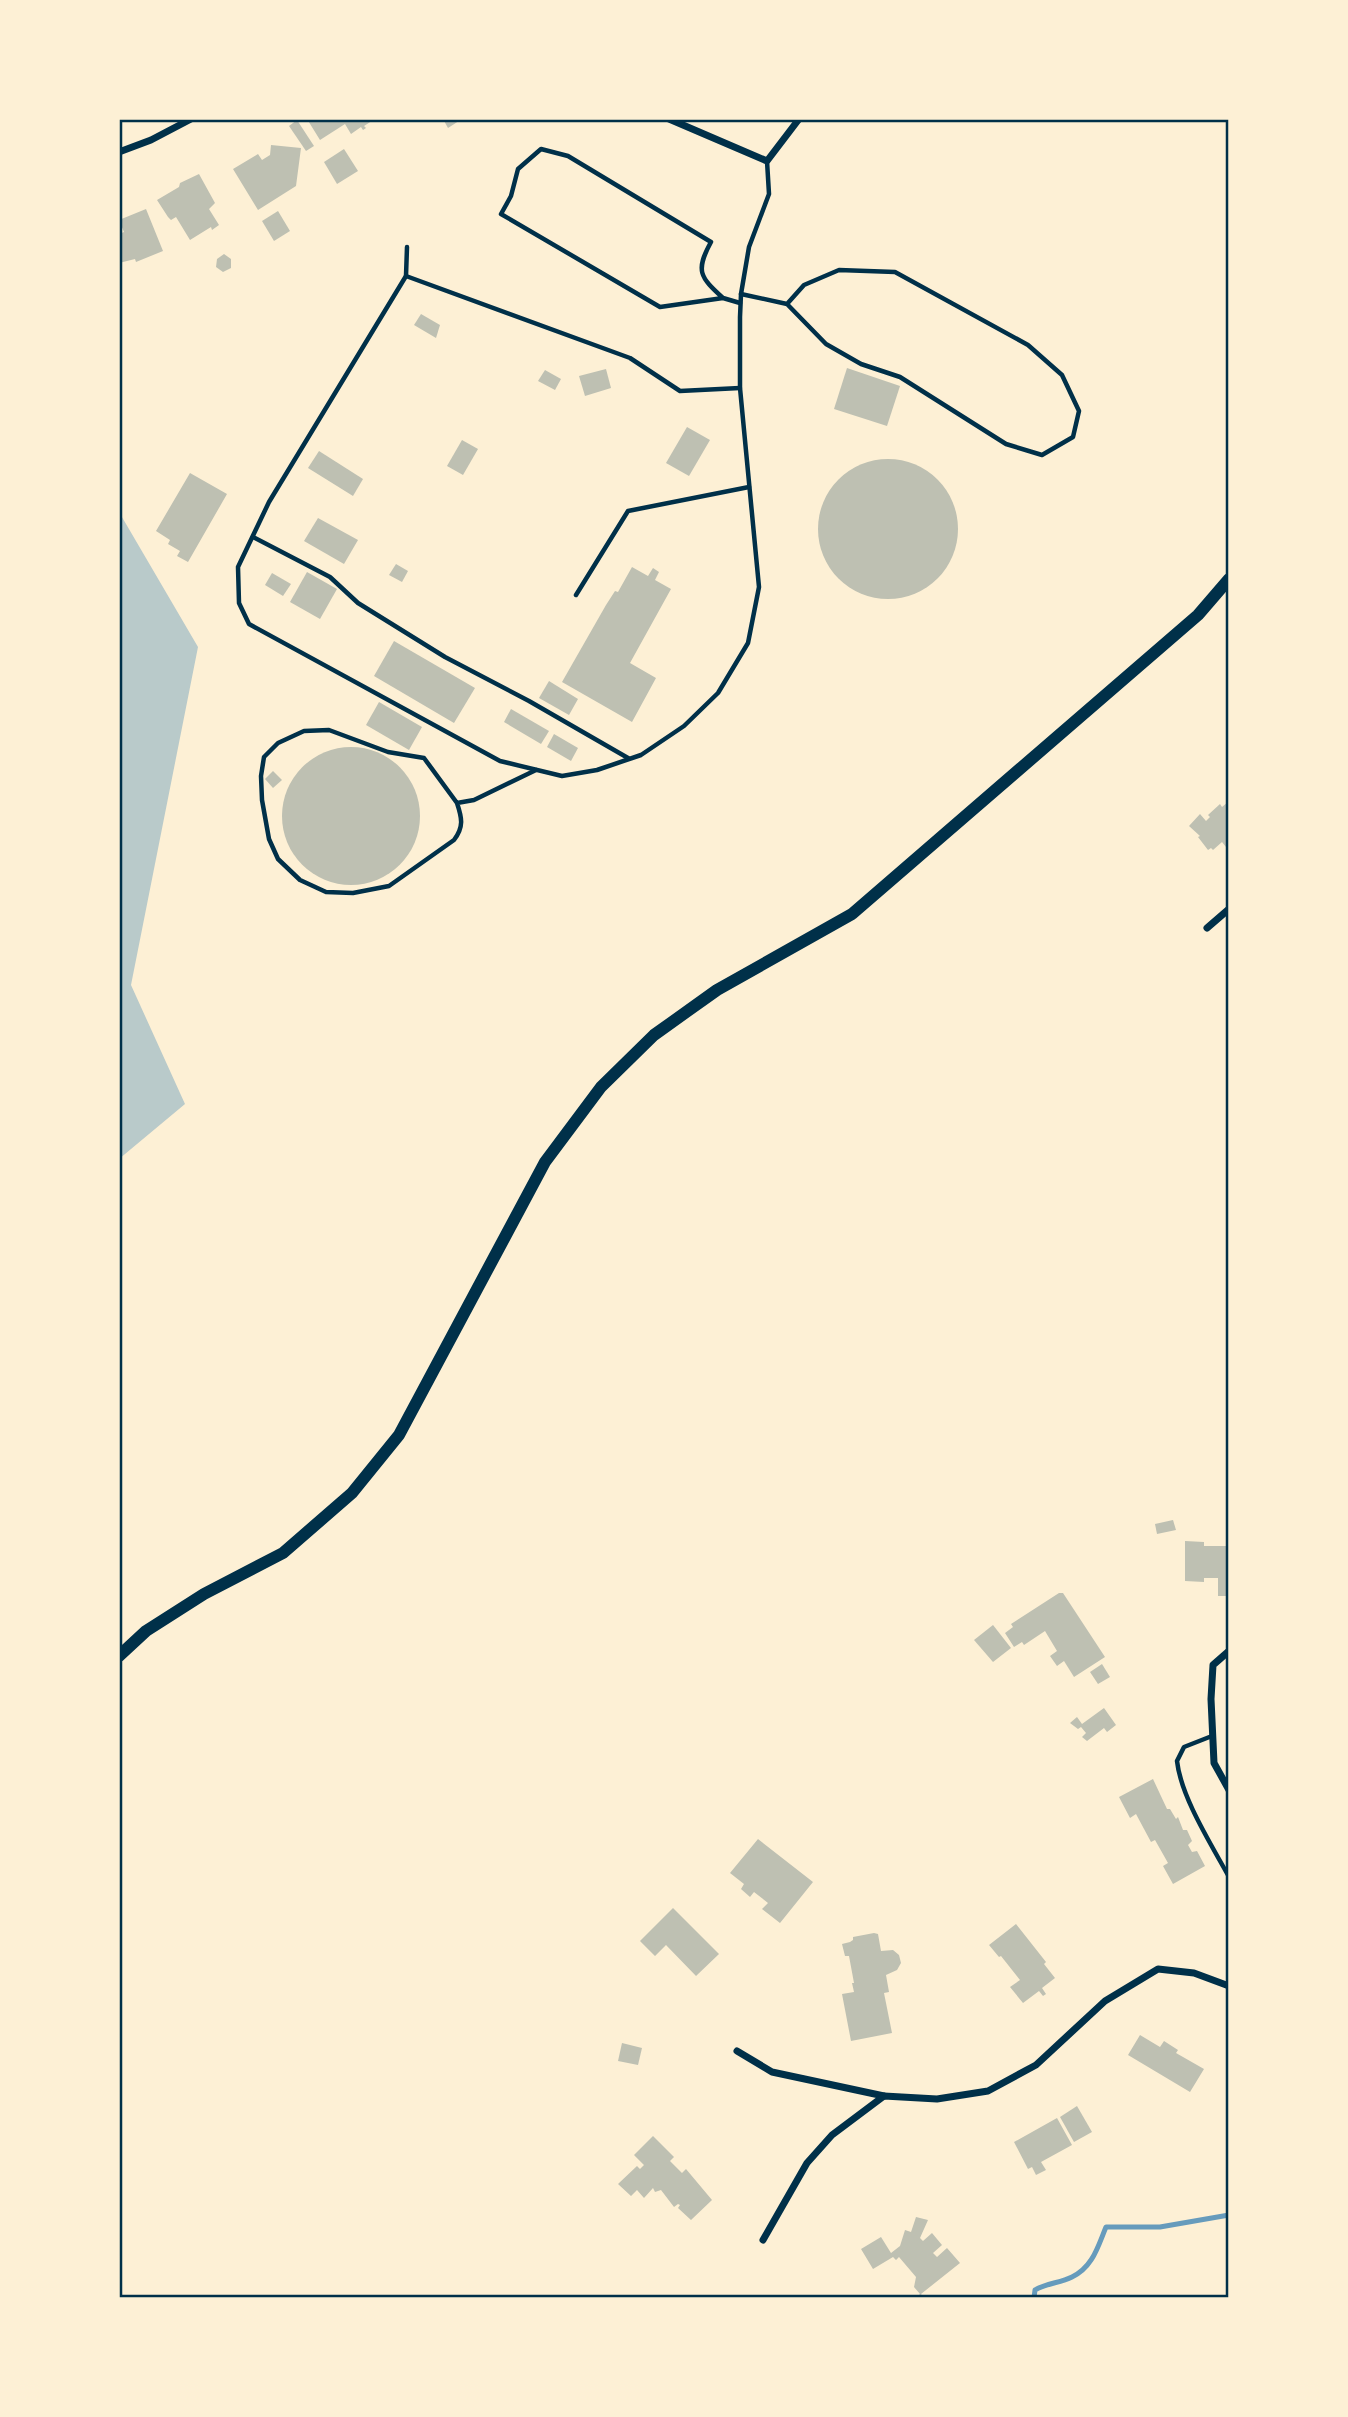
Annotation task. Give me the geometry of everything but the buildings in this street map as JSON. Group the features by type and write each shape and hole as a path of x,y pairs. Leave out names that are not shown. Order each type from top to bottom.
{"street":[{"path":"119,152 191,119"},
{"path":"669,119 767,162 799,119"},
{"path":"119,1656 146,1631 204,1594 283,1553 352,1493 399,1435 545,1162 601,1087 654,1035 717,990 852,914 1198,615 1229,579"},
{"path":"1207,928 1229,909"},
{"path":"1229,1651 1213,1665 1211,1699 1214,1763 1229,1790"},
{"path":"737,2050 772,2072 884,2096 937,2099 988,2091 1036,2064 1105,2001 1158,1969 1194,1973 1229,1986"},
{"path":"763,2240 807,2164 832,2134 884,2096"}],"lane":[{"path":"723,298 704,281 701,260 711,242 653,205 568,156 541,149 518,169 511,196 501,214 660,307 723,298 740,303"},
{"path":"407,247 406,276 269,502 238,567 239,603 249,624 500,761 562,776 597,770 641,755 684,726 718,693 748,643 759,587 740,388 740,303 749,247 769,194 767,162"},
{"path":"741,294 787,304 827,344 861,364 900,377 1006,444 1042,455 1073,437 1079,411 1062,375 1028,345 895,272 839,270 804,285 787,304"},
{"path":"406,276 630,359 680,391 740,388"},
{"path":"576,595 628,511 750,487"},
{"path":"253,537 330,577 358,603 445,657 529,701 629,759"},
{"path":"328,730 388,752 424,758 457,803 463,821 454,840 389,886 353,893 326,892 300,880 278,859 269,839 261,800 264,757 278,743 304,731 328,730"},
{"path":"457,803 474,800 537,770"},
{"path":"1213,1735 1184,1748 1177,1761 1182,1782 1202,1828 1229,1877"}],"shaded area":[{"path":"119,512 198,647 131,985 185,1104 119,1159"}],"waterway":[{"path":"1034,2298 1035,2290 1063,2281 1085,2268 1106,2227 1160,2227 1229,2215"}]}
